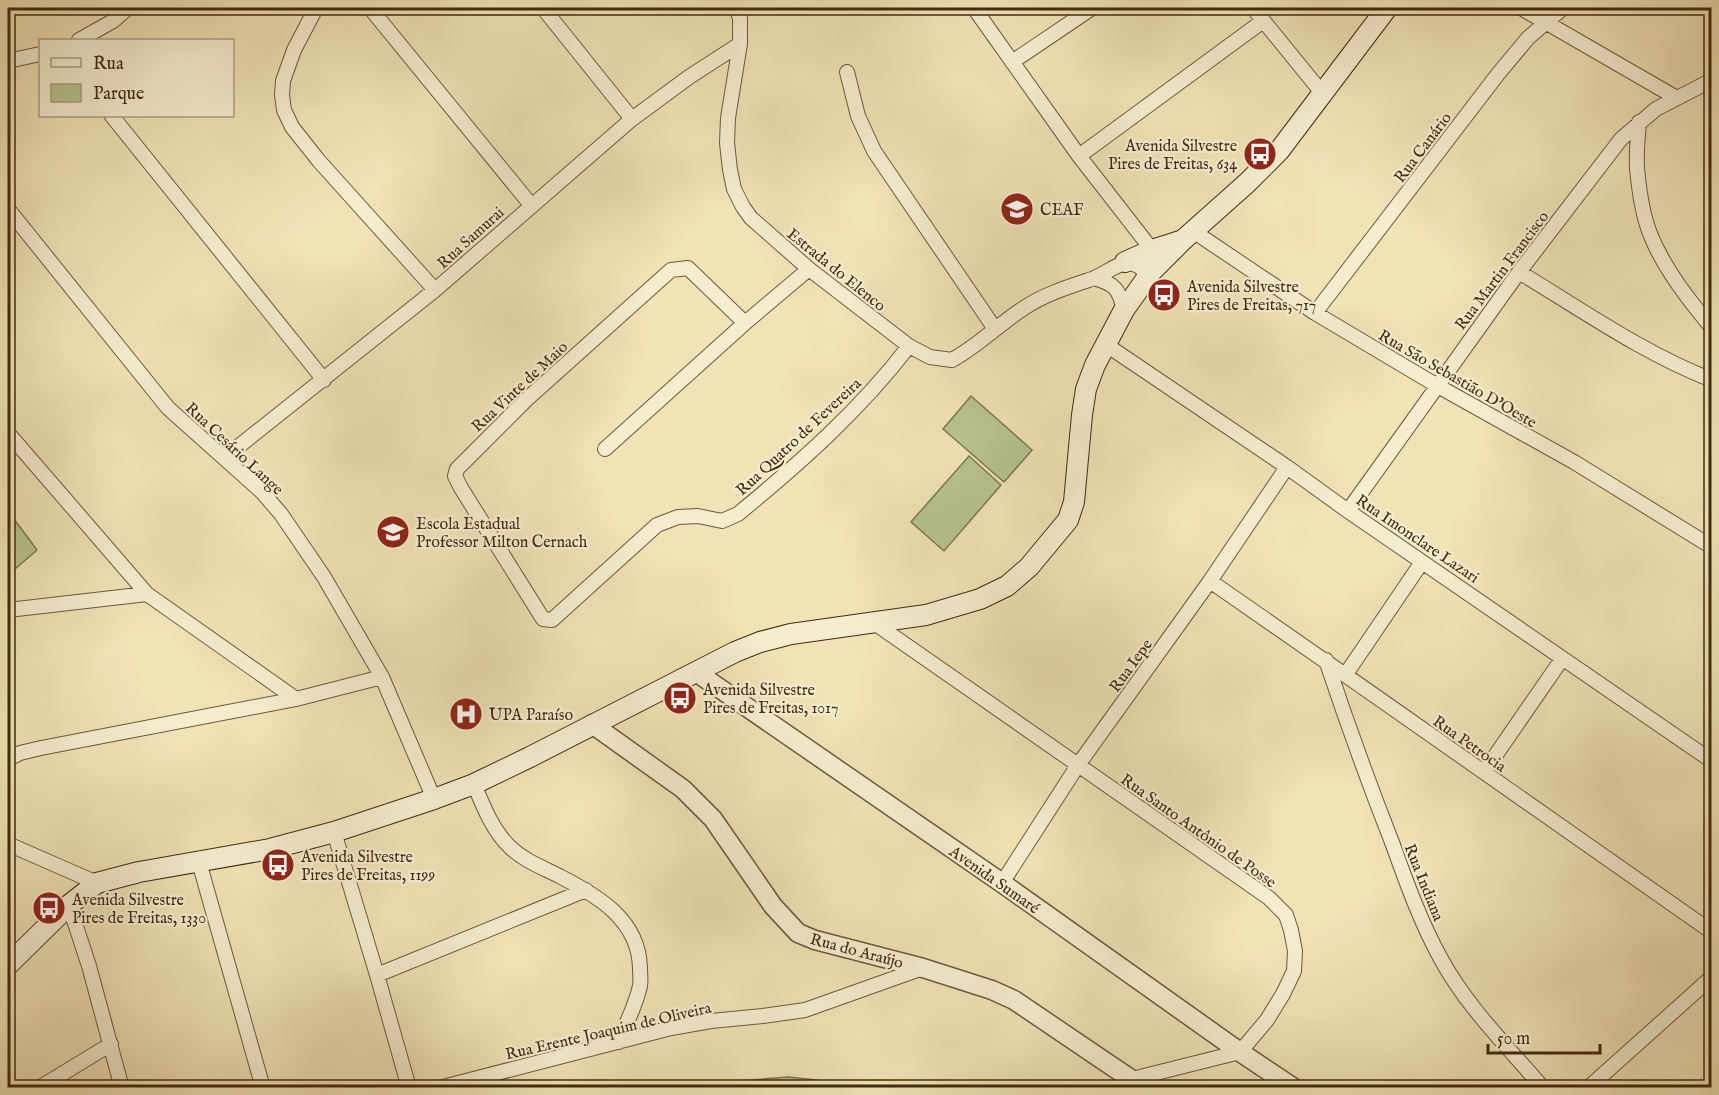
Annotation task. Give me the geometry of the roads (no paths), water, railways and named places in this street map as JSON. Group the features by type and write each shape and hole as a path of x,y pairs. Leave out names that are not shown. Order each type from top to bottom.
{"main road":[{"path":"8,965 69,905 97,883 139,872 270,849 334,832 474,784 735,652 760,642 791,634 927,615 980,598 1007,586 1047,549 1068,520 1074,502 1086,389 1105,344 1154,262 1247,183 1279,151 1388,8"},
{"path":"1125,262 1154,262"}],"street":[{"path":"81,39 113,21 128,8"},
{"path":"316,8 294,50 283,81 282,95 292,127 319,161 435,290"},
{"path":"370,8 531,205"},
{"path":"543,8 632,119"},
{"name":"Estrada do Elenco","path":"737,8 740,19 740,44 728,118 727,143 734,189 743,207 751,218 809,270 909,346 930,357 952,360 1047,295 1094,278 1125,262"},
{"path":"974,8 1154,262"},
{"path":"1012,62 1092,8"},
{"path":"1253,8 1323,94"},
{"path":"1521,8 1675,97"},
{"name":"Rua Canário","path":"1315,313 1498,74 1528,38 1563,8"},
{"path":"1079,156 1263,21"},
{"name":"Rua Samurai","path":"224,458 435,290 632,119 689,77 740,44"},
{"path":"8,61 39,54"},
{"path":"846,72 858,116 874,151 995,329"},
{"name":"Rua Martin Francisco","path":"1348,511 1436,386 1622,139 1656,109 1675,97 1712,80"},
{"path":"113,117 324,380"},
{"path":"1639,122 1637,166 1642,206 1650,235 1689,300 1712,328"},
{"name":"Rua Cesário Lange","path":"8,209 168,408 262,492 281,514 324,578 382,677 434,799"},
{"name":"Rua São Sebastião D'Oeste","path":"1188,235 1436,386 1574,462 1712,547"},
{"name":"Rua Vinte de Maio","path":"552,620 543,619 540,615 461,488 455,476 458,469 527,399 671,270 688,268 745,323"},
{"path":"605,449 745,323 809,270"},
{"path":"1520,272 1635,343 1684,369 1712,380"},
{"path":"1094,278 1108,282 1115,287 1124,310"},
{"name":"Rua Imonclare Lazari","path":"1105,344 1287,466 1348,511 1523,629 1562,659 1712,761"},
{"name":"Rua Quatro de Fevereira","path":"552,620 657,525 678,517 698,516 723,521 738,514 834,430 883,380 909,346"},
{"path":"8,433 147,594 296,699"},
{"name":"Rua Iepe","path":"1002,883 1078,765 1210,581 1287,466"},
{"path":"1346,674 1422,561"},
{"name":"Rua Petrocia","path":"1210,581 1712,932"},
{"path":"8,610 147,594"},
{"name":"Rua Santo Antônio de Posse","path":"873,622 1269,898 1286,915 1295,951 1294,970 1267,1020 1240,1052"},
{"path":"1484,772 1562,659"},
{"name":"Rua Indiana","path":"1326,660 1400,865 1424,925 1441,959 1472,1004 1543,1088"},
{"name":"Avenida Sumaré","path":"696,672 1294,1088"},
{"path":"8,759 41,748 296,699 382,677"},
{"name":"Rua do Araújo","path":"592,724 683,789 713,819 773,906 798,933 815,940 923,968 992,990 1014,1000 1138,1083"},
{"path":"474,784 485,809 511,849 525,859 600,898 621,917 634,939 640,960 640,984 619,1041"},
{"path":"334,832 409,1088"},
{"path":"8,844 97,883"},
{"path":"199,862 263,1088"},
{"path":"377,975 586,890"},
{"path":"69,905 89,966 122,1088"},
{"name":"Rua Erente Joaquim de Oliveira","path":"439,1088 619,1041 711,1021 805,1010 923,968"},
{"path":"1588,1088 1712,977"},
{"path":"39,1088 111,1044"},
{"path":"1138,1083 1240,1052"}],"place":[{"name":"Avenida Silvestre Pires de Freitas, 634","path":"1260,154"},
{"name":"CEAF","path":"1017,209"},
{"name":"Avenida Silvestre Pires de Freitas, 717","path":"1164,295"},
{"name":"Escola Estadual Professor Milton Cernach","path":"393,532"},
{"name":"Avenida Silvestre Pires de Freitas, 1017","path":"680,698"},
{"name":"UPA Paraíso","path":"466,714"},
{"name":"Avenida Silvestre Pires de Freitas, 1199","path":"278,865"},
{"name":"Avenida Silvestre Pires de Freitas, 1330","path":"49,908"}]}
